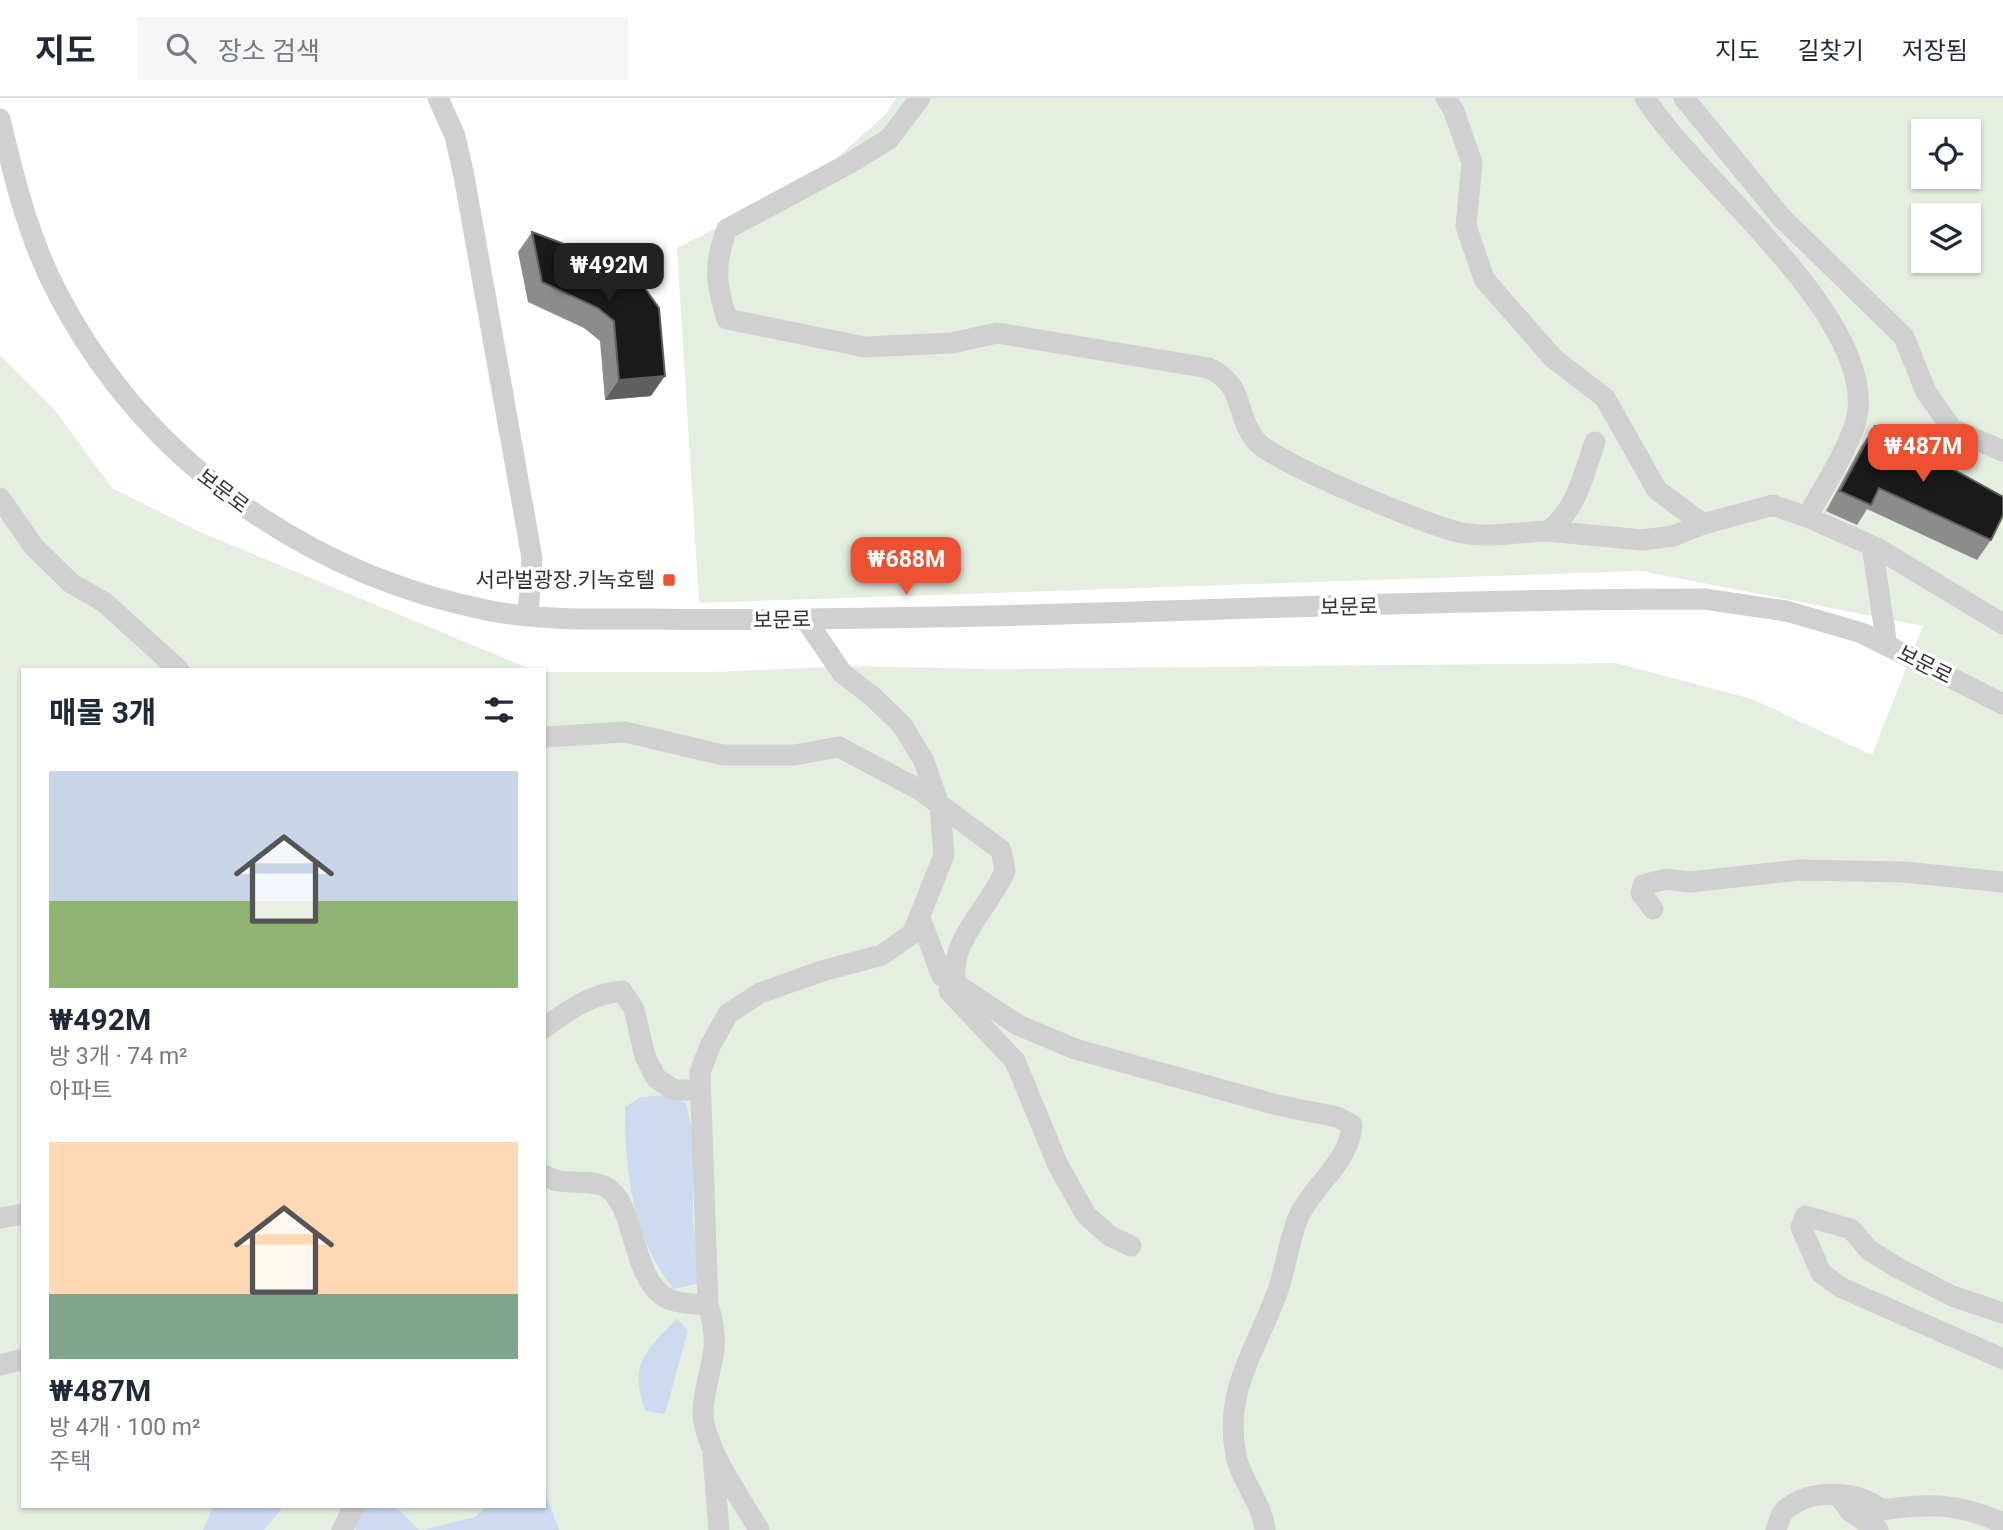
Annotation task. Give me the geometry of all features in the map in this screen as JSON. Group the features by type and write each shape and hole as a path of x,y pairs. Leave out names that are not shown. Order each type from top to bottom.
{"street":[{"path":"438,98 455,136 464,176 532,558 528,615"},
{"path":"920,98 889,139 727,229 717,261 718,291 727,319 865,347 952,342 996,333 1209,368 1227,378 1234,388 1256,441 1269,452 1329,481 1465,534 1548,531 1642,540 1673,536 1703,524 1773,505 1872,546 2003,624"},
{"path":"1446,98 1472,163 1466,226 1485,279 1553,358 1605,398 1657,490 1703,524"},
{"path":"1645,98 1660,121 1701,170 1798,274 1832,322 1854,368 1858,411 1839,458 1807,517"},
{"path":"1684,98 1782,218 1904,337 1926,392 1952,429 2003,451"},
{"name":"보문로","path":"0,119 29,226 48,274 84,341 106,373 171,448 233,501 331,559 417,592 491,611 611,619 806,620 1704,599 1747,604 1827,621 1887,646 2003,704"},
{"path":"1548,531 1564,519 1573,505 1595,442"},
{"path":"0,498 34,547 71,583 104,602 177,668"},
{"path":"1872,546 1887,646"},
{"path":"759,1530 713,1446 703,1413 716,1330 708,1305 700,1072 709,1046 728,1014 760,993 882,954 916,926 944,855 940,808 924,761 902,725 873,696 842,673 806,620"},
{"path":"546,737 625,732 723,755 794,755 839,747 888,771 1001,850 1006,871 958,952 953,969 956,984"},
{"path":"1653,909 1641,893 1643,886 1666,879 1690,881 1799,870 1904,872 2003,882"},
{"path":"916,926 942,976 1018,1025 1075,1049 1278,1105 1338,1116 1352,1125 1351,1137 1342,1157 1299,1216 1276,1294 1245,1362 1237,1391 1234,1422 1236,1454 1261,1508 1265,1530"},
{"path":"916,926 933,975 1016,1061 1058,1164 1086,1214 1110,1236 1131,1246"},
{"path":"546,1027 573,1007 600,993 622,991 634,1009 645,1056 656,1078 674,1090 701,1090"},
{"path":"546,1176 552,1181 605,1186 617,1197 629,1219 633,1245 656,1289 670,1300 708,1305"},
{"path":"0,1218 21,1214"},
{"path":"2003,1313 1952,1296 1898,1269 1869,1250 1851,1229 1805,1216 1801,1227 1821,1273 1842,1288 2003,1359"},
{"path":"0,1365 21,1360"},
{"path":"713,1446 719,1530"},
{"path":"1838,1495 1851,1512 1878,1530"},
{"path":"1776,1530 1783,1511 1803,1499 1838,1495 1870,1500 1882,1510 1932,1504 1957,1506 2003,1523"},
{"path":"342,1528 353,1508"}],"green space":[{"path":"896,98 2003,98 2003,1530 0,1530 0,355 54,409 112,488 202,533 528,668 21,668 21,1508 546,1508 546,672 711,672 851,666 995,669 1616,663 1752,699 1872,755 1923,626 1641,571 699,603 677,248 812,180 886,114"}],"water":[{"path":"667,1095 686,1103 693,1135 693,1219 700,1283 674,1289 660,1269 640,1226 629,1179 625,1131 625,1107 641,1097"},
{"path":"677,1319 688,1330 665,1414 646,1411 638,1382 639,1370 656,1340"},
{"path":"546,1494 559,1530 422,1530 475,1517 485,1508 546,1508"},
{"path":"213,1508 282,1508 264,1530 203,1530"},
{"path":"343,1508 397,1508 419,1530 356,1530"}],"building":[{"path":"532,232 604,259 636,276 659,308 665,376 619,380 614,321 598,308 542,282"},
{"path":"1875,426 2003,497 2003,515 1991,540 1879,488 1871,505 1840,491"}],"place":[{"name":"서라벌광장.키녹호텔","path":"669,580"}]}
